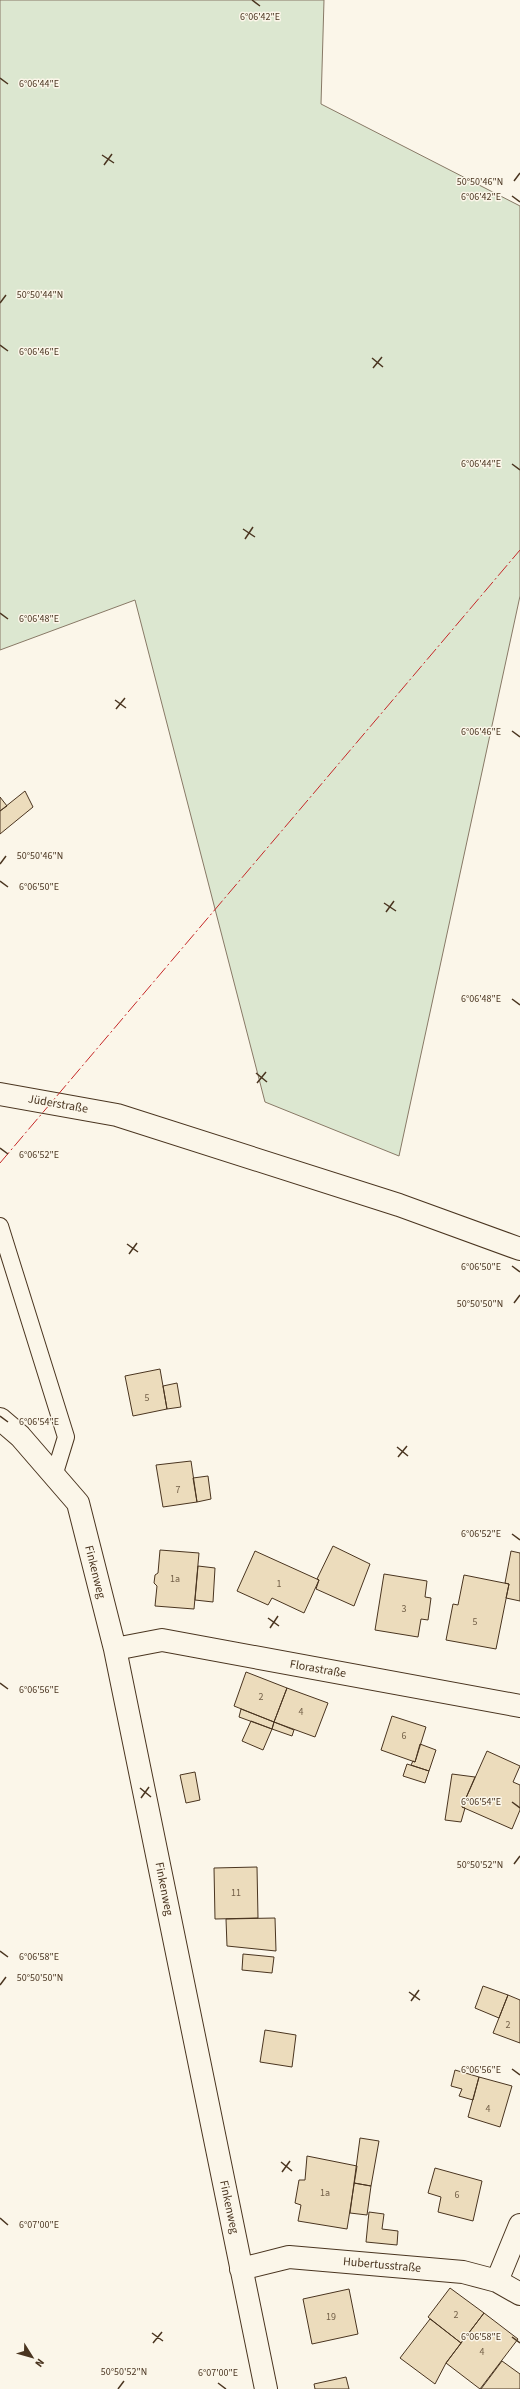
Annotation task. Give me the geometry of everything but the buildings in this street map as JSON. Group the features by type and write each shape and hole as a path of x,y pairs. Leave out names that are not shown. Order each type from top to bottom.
{"street":[{"name":"Jüderstraße","path":"0,1094 117,1115 399,1205 520,1249"},
{"name":"Finkenweg","path":"0,1419 20,1436 78,1503 115,1650 266,2389"},
{"name":"Florastraße","path":"115,1650 162,1640 520,1706"},
{"path":"497,2281 520,2225"},
{"name":"Hubertusstraße","path":"241,2268 289,2258 463,2272 497,2281 520,2294"}],"lane":[{"path":"0,1226 66,1437 54,1476"}],"green space":[{"path":"0,0 324,0 321,104 520,206 520,596 399,1156 265,1102 135,600 0,650"}],"power":[{"path":"0,1163 520,550"}]}
